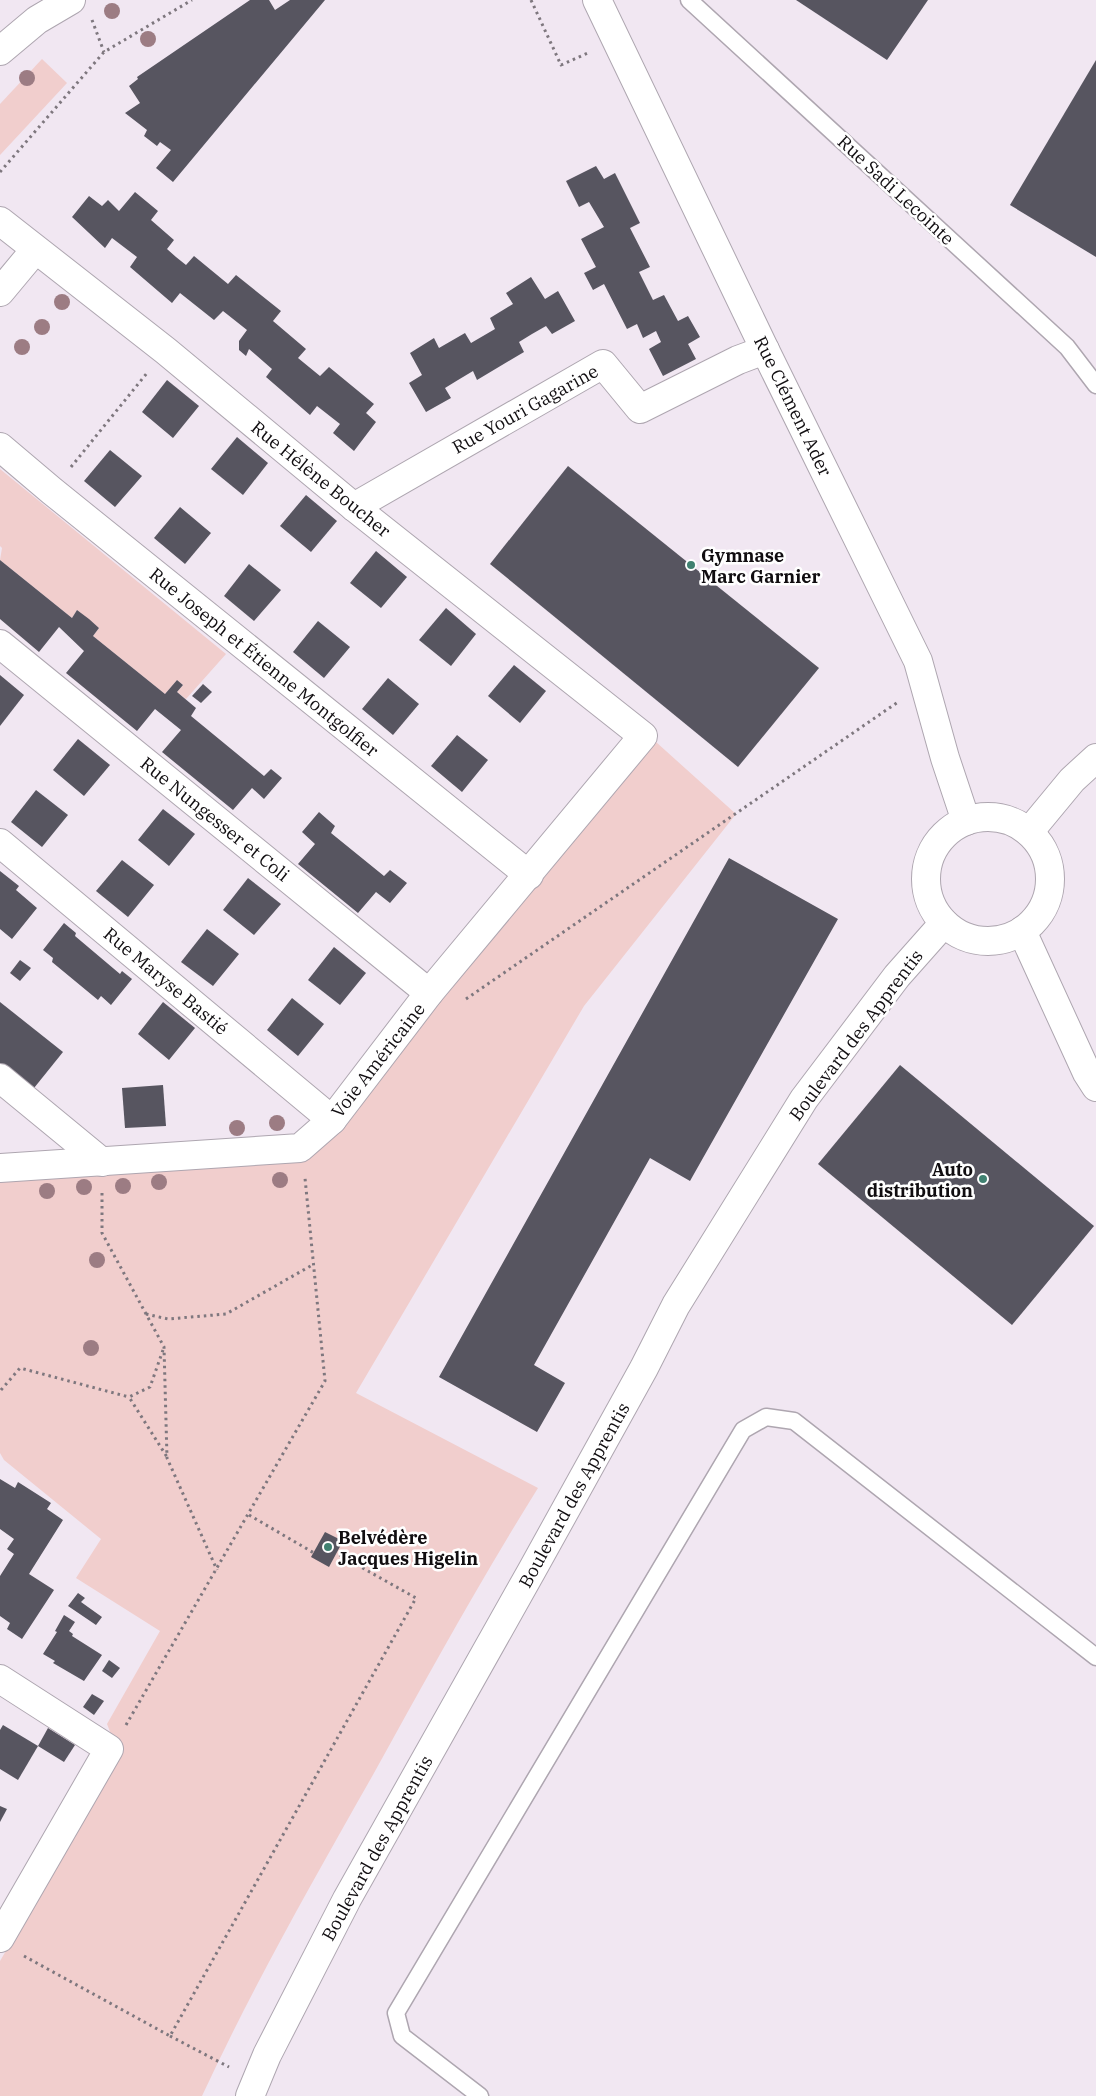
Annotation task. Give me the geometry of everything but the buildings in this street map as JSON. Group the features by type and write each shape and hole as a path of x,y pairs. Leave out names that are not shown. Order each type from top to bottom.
{"street":[{"path":"0,51 34,10 71,0"},
{"name":"Rue Clément Ader","path":"597,0 765,350 918,660 966,821"},
{"name":"Rue Hélène Boucher","path":"0,221 166,351 354,506 643,736"},
{"path":"0,292 35,250"},
{"name":"Rue Youri Gagarine","path":"354,506 603,364 640,409 738,360 765,350"},
{"name":"Rue Joseph et Étienne Montgolfier","path":"0,447 529,875"},
{"name":"Rue Nungesser et Coli","path":"0,644 430,993"},
{"name":"Voie Américaine","path":"300,1148 332,1120 430,993 643,736"},
{"path":"1029,832 1072,780 1096,758"},
{"path":"983,817 1000,817 1016,823 1029,832 1041,847 1049,864 1050,884 1046,902 1036,918 1022,931 1002,939 981,940 961,934 944,922 932,906 926,886 927,866 935,846 948,831 966,821 983,817"},
{"name":"Rue Maryse Bastié","path":"0,843 332,1120"},
{"name":"Boulevard des Apprentis","path":"250,2096 267,2055 347,1899 644,1368 676,1305 804,1099 897,976 944,922"},
{"path":"1022,931 1087,1073 1096,1087"},
{"path":"0,1078 102,1162"},
{"path":"0,1168 300,1148"},
{"path":"0,1678 109,1750 9,1945"}],"lane":[{"name":"Rue Sadi Lecointe","path":"689,0 1067,347 1096,385"},
{"path":"480,2096 402,2036 396,2013 743,1430 766,1416 794,1421 1096,1657"}],"path":[{"path":"0,172 104,52 192,0"},
{"path":"531,0 561,65 616,38"},
{"path":"92,18 104,52"},
{"path":"52,491 166,351"},
{"path":"461,1002 903,699"},
{"path":"109,1750 124,1730 325,1381 308,1195 300,1148"},
{"path":"102,1162 102,1233 164,1347 167,1458"},
{"path":"145,1314 168,1320 226,1314 314,1264"},
{"path":"1,1390 20,1368 129,1397 150,1387 164,1347"},
{"path":"129,1397 167,1458 217,1570"},
{"path":"249,1515 314,1553"},
{"path":"170,2036 416,1598 336,1554"},
{"path":"9,1945 170,2036 233,2069"}],"shaded area":[{"path":"42,59 67,83 0,155 0,104"},
{"path":"0,469 226,654 186,699 177,692 183,685 177,680 165,694 93,636 99,628 77,610 72,618 0,560 2,548 0,546"},
{"path":"656,742 736,814 584,1006 356,1393 538,1488 454,1629 307,1893 263,1973 202,2096 0,2096 0,1961 120,1757 107,1724 160,1631 76,1578 101,1539 4,1460 0,1453 0,1176 302,1158 508,920"}],"place":[{"name":"Gymnase Marc Garnier","path":"691,565"},
{"name":"Auto distribution","path":"983,1179"},
{"name":"Belvédère Jacques Higelin","path":"328,1547"}]}
